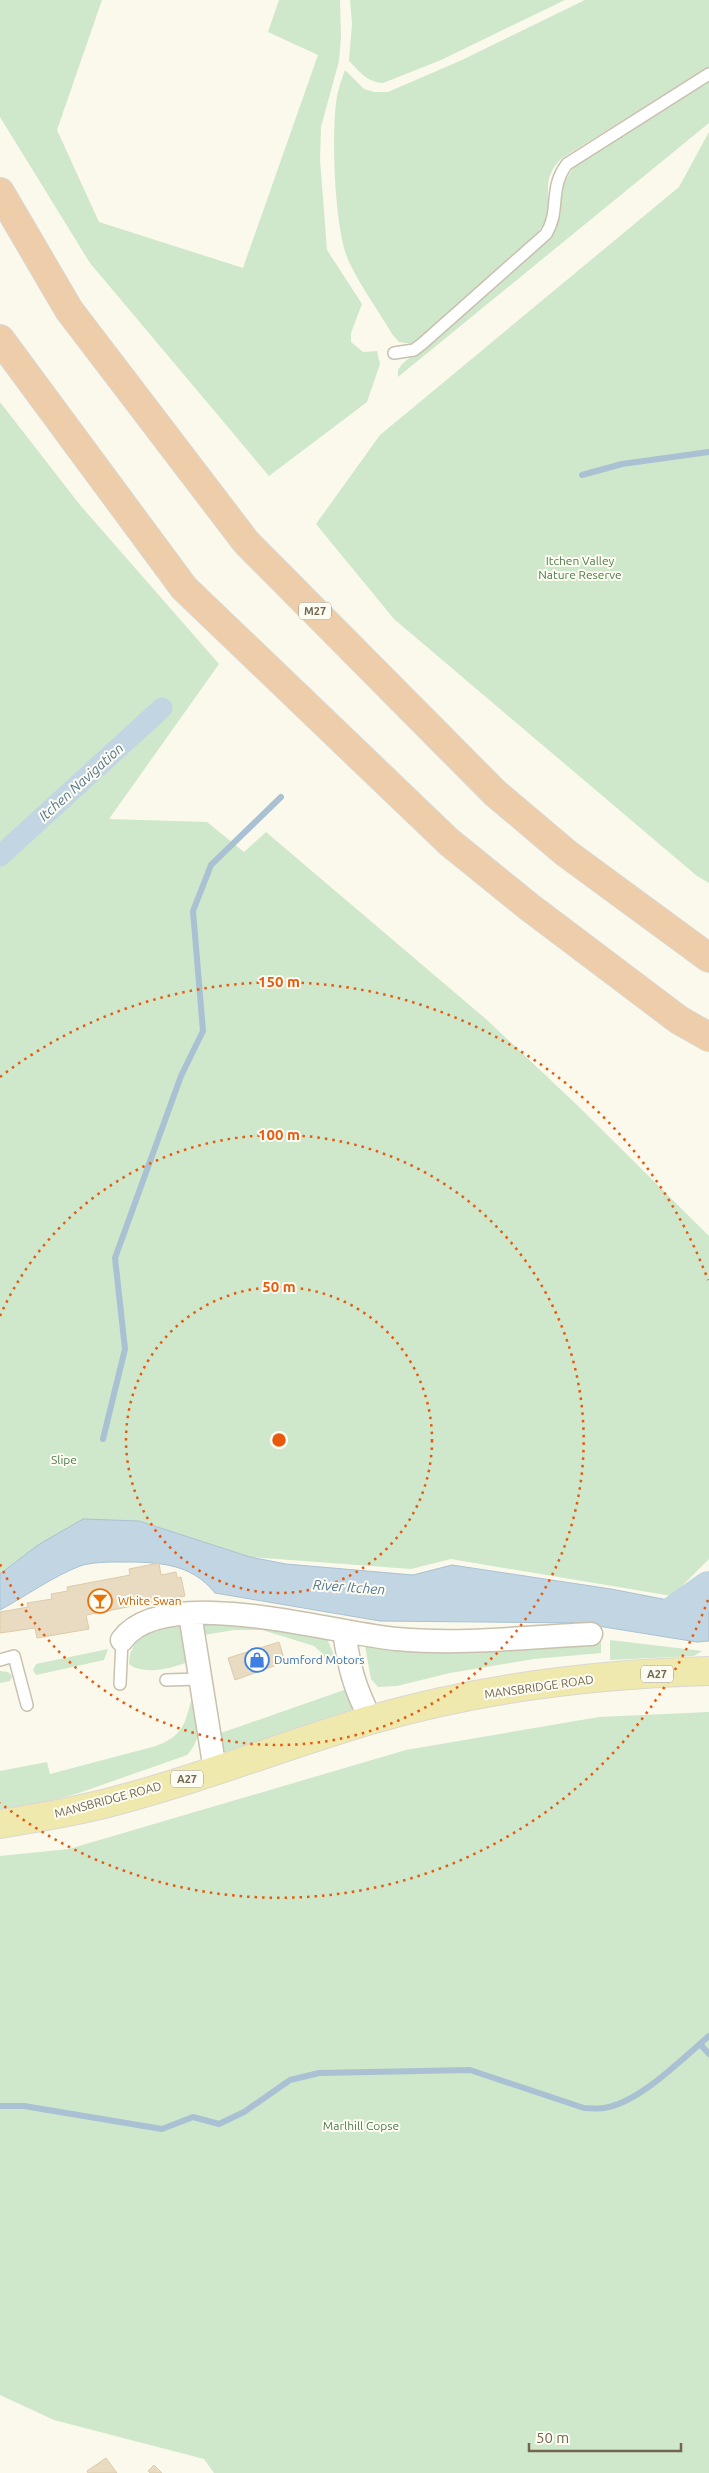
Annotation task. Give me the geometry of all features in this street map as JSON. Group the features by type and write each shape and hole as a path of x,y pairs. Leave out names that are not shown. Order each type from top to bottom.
{"highway":[{"name":"M27","path":"0,192 69,310 246,542 495,793 566,852 709,958"},
{"path":"0,339 184,588 449,842 528,906 679,1020 709,1037"}],"main road":[{"name":"MANSBRIDGE ROAD","path":"0,1824 62,1814 126,1798 371,1720 456,1700 560,1682 709,1672"}],"street":[{"path":"122,1640 128,1632 138,1625 156,1619 190,1614 233,1613 275,1617 344,1631 398,1639 443,1640 591,1634"},
{"path":"190,1614 215,1770"},
{"path":"344,1631 349,1669 358,1695 371,1720"}],"lane":[{"path":"394,353 414,350 423,343 546,234 553,215 555,184 558,175 567,164 709,74"},
{"path":"120,1684 122,1640"},
{"path":"0,1660 14,1656 27,1705"},
{"path":"166,1680 199,1679"}],"green space":[{"path":"0,0 102,0 57,130 99,222 243,268 318,55 268,32 279,0 340,0 341,36 339,61 321,127 320,159 327,250 362,304 351,333 351,342 363,352 377,351 380,364 367,402 269,476 90,263 0,117"},
{"path":"350,0 565,0 441,60 383,83 372,81 360,73 349,61 352,23"},
{"path":"585,0 709,0 709,67 562,158 551,173 548,187 548,209 544,224 538,232 445,318 413,344 399,342 392,334 349,262 340,227 335,180 334,132 337,96 345,70 364,89 374,92 388,92 462,60"},
{"path":"709,81 709,123 398,377 398,370 402,364 479,302 555,233 561,211 561,188 575,165"},
{"name":"Itchen Valley Nature Reserve","path":"709,132 709,883 697,876 394,619 316,524 380,435 679,187"},
{"name":"Slipe","path":"0,402 80,505 219,664 109,819 207,822 244,852 266,832 487,1020 577,1105 709,1236 709,1559 672,1596 451,1559 411,1569 250,1557 139,1521 0,1574"},
{"path":"202,1620 326,1636 338,1665 327,1665 323,1654 314,1646 262,1630 234,1630 204,1635"},
{"path":"183,1623 187,1654 185,1663 156,1670 141,1669 129,1664 134,1645 140,1639 155,1631"},
{"path":"601,1639 601,1653 534,1659 450,1673 397,1686 378,1687 371,1679 364,1640"},
{"path":"610,1640 702,1651 694,1656 610,1660"},
{"path":"108,1649 104,1660 36,1675 33,1670 36,1664"},
{"path":"0,1671 8,1672 12,1676 10,1681 0,1683"},
{"path":"347,1689 354,1708 350,1713 228,1754 220,1749 218,1734"},
{"path":"192,1698 198,1735 193,1748 187,1755 79,1793 47,1802 0,1811 0,1771 47,1762 50,1774 156,1746 172,1738 182,1728"},
{"name":"Marlhill Copse","path":"709,1712 709,2473 214,2473 204,2459 54,2420 0,2395 0,1856 69,1849 406,1750 599,1717"}],"water":[{"name":"River Itchen","path":"83,1519 139,1521 250,1557 286,1564 413,1575 452,1565 611,1589 709,1608 709,1641 697,1642 579,1623 380,1621 215,1593 206,1583 185,1570 161,1564 135,1562 106,1562 80,1566 49,1581 0,1610 0,1574 38,1545"}],"building":[{"name":"White Swan","path":"159,1563 161,1575 176,1572 177,1578 181,1577 185,1596 86,1615 89,1629 37,1638 35,1628 0,1633 0,1612 28,1607 27,1603 52,1599 51,1594 68,1591 67,1587 130,1575 129,1569"},
{"name":"Dumford Motors","path":"279,1642 285,1662 235,1680 228,1658"},
{"path":"106,2458 117,2473 88,2473 87,2471"},
{"path":"154,2465 162,2473 150,2473 148,2471"}],"waterway":[{"path":"582,475 622,464 709,452"},
{"name":"Itchen Navigation","path":"0,856 162,708"},
{"path":"103,1439 125,1349 115,1258 181,1076 203,1031 193,911 211,865 281,797"},
{"path":"671,1616 709,1589"},
{"path":"0,2106 24,2106 162,2129 193,2117 219,2124 244,2112 290,2080 319,2073 470,2070 584,2108 601,2108 631,2098 645,2089 660,2079 709,2036"},
{"path":"700,2044 709,2054"}],"place":[{"name":"White Swan","path":"100,1601"},
{"name":"Dumford Motors","path":"257,1660"}]}
